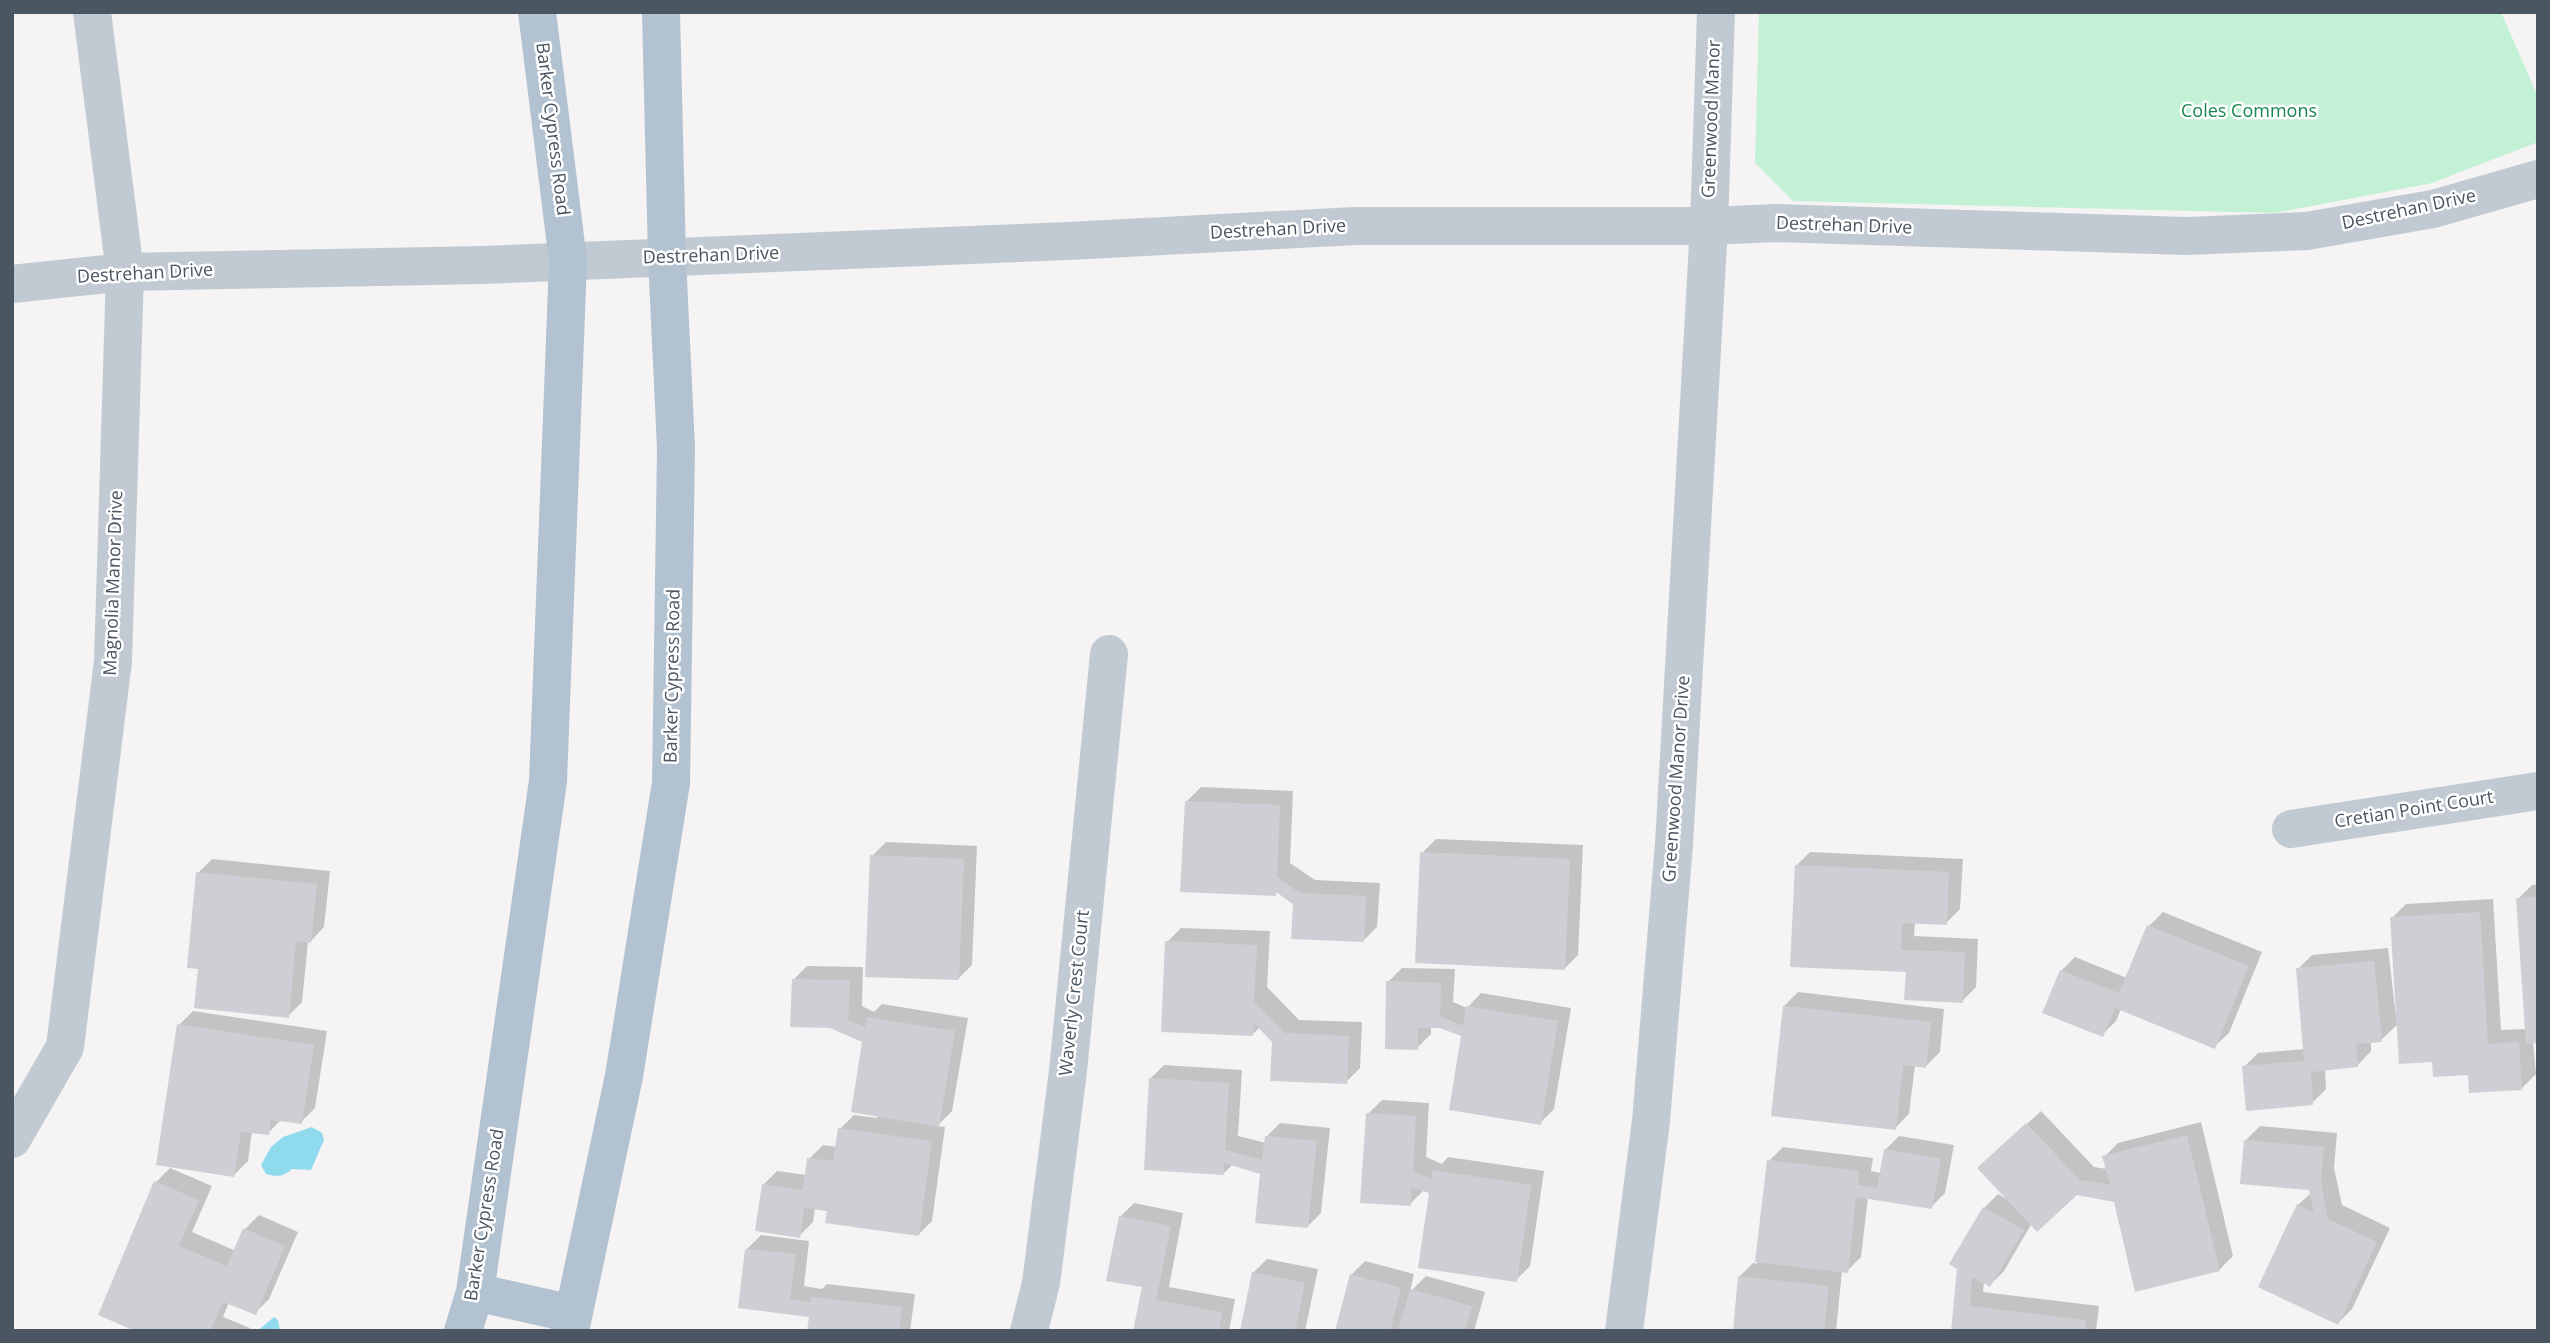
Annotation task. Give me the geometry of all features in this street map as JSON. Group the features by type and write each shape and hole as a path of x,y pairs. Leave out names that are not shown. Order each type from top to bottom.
{"main road":[{"name":"Barker Cypress Road","path":"463,1331 475,1292 548,781 568,261 537,12"},
{"name":"Barker Cypress Road","path":"572,1323 624,1076 671,783 676,448 667,258 661,12"},
{"path":"475,1292 572,1323"}],"street":[{"name":"Magnolia Manor Drive","path":"12,1139 65,1047 113,662 125,272 92,12"},
{"name":"Greenwood Manor","path":"1709,226 1716,12"},
{"name":"Destrehan Drive","path":"12,284 125,272 667,258 1355,226 1709,226 1775,223 2186,236 2307,231 2433,209 2538,178"},
{"name":"Greenwood Manor Drive","path":"1624,1331 1651,1121 1674,844 1709,226"},
{"name":"Waverly Crest Court","path":"1029,1331 1041,1283 1068,1071 1109,654"},
{"name":"Cretian Point Court","path":"2291,829 2538,791"}],"green space":[{"name":"Coles Commons","path":"1759,12 2501,12 2538,97 2538,142 2432,183 2275,213 1793,201 1755,163"}],"water":[{"path":"312,1127 322,1133 324,1140 311,1170 292,1169 280,1176 266,1174 261,1165 271,1147 283,1137"},
{"path":"274,1317 278,1320 280,1331 257,1331"}],"building":[{"path":"1185,801 1280,805 1277,877 1300,893 1366,896 1364,942 1291,939 1293,904 1276,892 1276,896 1180,892"},
{"path":"1420,852 1570,859 1565,970 1415,963"},
{"path":"870,855 964,859 959,980 865,977"},
{"path":"1795,865 1949,872 1947,925 1902,923 1901,950 1965,952 1963,1003 1904,1000 1906,972 1790,967"},
{"path":"196,872 317,884 311,943 296,941 289,1018 194,1008 198,969 187,968"},
{"path":"2538,897 2538,1043 2526,1044 2516,898"},
{"path":"2480,912 2488,1044 2519,1042 2522,1090 2469,1093 2468,1075 2433,1077 2432,1062 2399,1064 2390,917"},
{"path":"2147,925 2249,966 2215,1049 2115,1008 2103,1037 2042,1013 2060,970 2119,993"},
{"path":"1165,941 1257,945 1254,1001 1285,1033 1349,1036 1347,1084 1270,1081 1272,1042 1254,1023 1253,1036 1161,1032"},
{"path":"2374,961 2382,1042 2356,1044 2358,1067 2311,1072 2313,1105 2246,1111 2242,1066 2304,1061 2296,968"},
{"path":"792,979 850,980 848,1020 865,1027 867,1017 955,1031 939,1127 851,1112 862,1042 830,1028 790,1027"},
{"path":"1386,981 1441,983 1440,1016 1463,1026 1466,1006 1558,1021 1541,1125 1449,1110 1461,1036 1440,1028 1418,1028 1418,1050 1385,1049"},
{"path":"1783,1006 1931,1022 1926,1068 1903,1065 1896,1130 1771,1116"},
{"path":"177,1024 314,1045 302,1124 271,1120 269,1135 241,1132 234,1177 156,1165"},
{"path":"1149,1078 1229,1083 1225,1150 1262,1160 1265,1136 1317,1141 1308,1228 1255,1223 1260,1174 1224,1163 1224,1175 1144,1170"},
{"path":"1366,1113 1416,1116 1413,1171 1431,1179 1433,1170 1531,1185 1517,1282 1418,1268 1429,1193 1411,1187 1411,1206 1360,1203"},
{"path":"2026,1123 2080,1180 2110,1185 2102,1156 2187,1135 2220,1271 2135,1292 2114,1202 2077,1195 2037,1232 1977,1168"},
{"path":"838,1128 932,1141 919,1236 825,1223 827,1211 804,1208 800,1238 755,1231 762,1184 803,1190 807,1158 833,1161"},
{"path":"2244,1140 2324,1147 2321,1183 2328,1219 2377,1242 2338,1325 2258,1287 2297,1204 2314,1213 2309,1190 2240,1184"},
{"path":"1884,1149 1941,1159 1932,1209 1856,1197 1848,1273 1755,1262 1767,1160 1859,1171 1858,1185 1877,1188"},
{"path":"154,1181 199,1200 179,1246 227,1266 243,1228 285,1246 256,1315 223,1302 210,1331 135,1331 98,1315"},
{"path":"1983,1207 2024,1230 1990,1287 1972,1277 1970,1306 2086,1320 2085,1331 1951,1331 1957,1269 1949,1264"},
{"path":"1119,1216 1171,1226 1156,1300 1222,1312 1219,1331 1133,1331 1142,1287 1106,1281"},
{"path":"745,1249 796,1254 790,1299 810,1302 811,1297 902,1307 899,1331 807,1331 809,1317 738,1308"},
{"path":"1252,1272 1305,1283 1295,1331 1240,1331"},
{"path":"1350,1274 1401,1288 1390,1331 1335,1331"},
{"path":"1738,1276 1829,1286 1824,1331 1733,1331"},
{"path":"1410,1289 1472,1306 1465,1331 1398,1331"}]}
